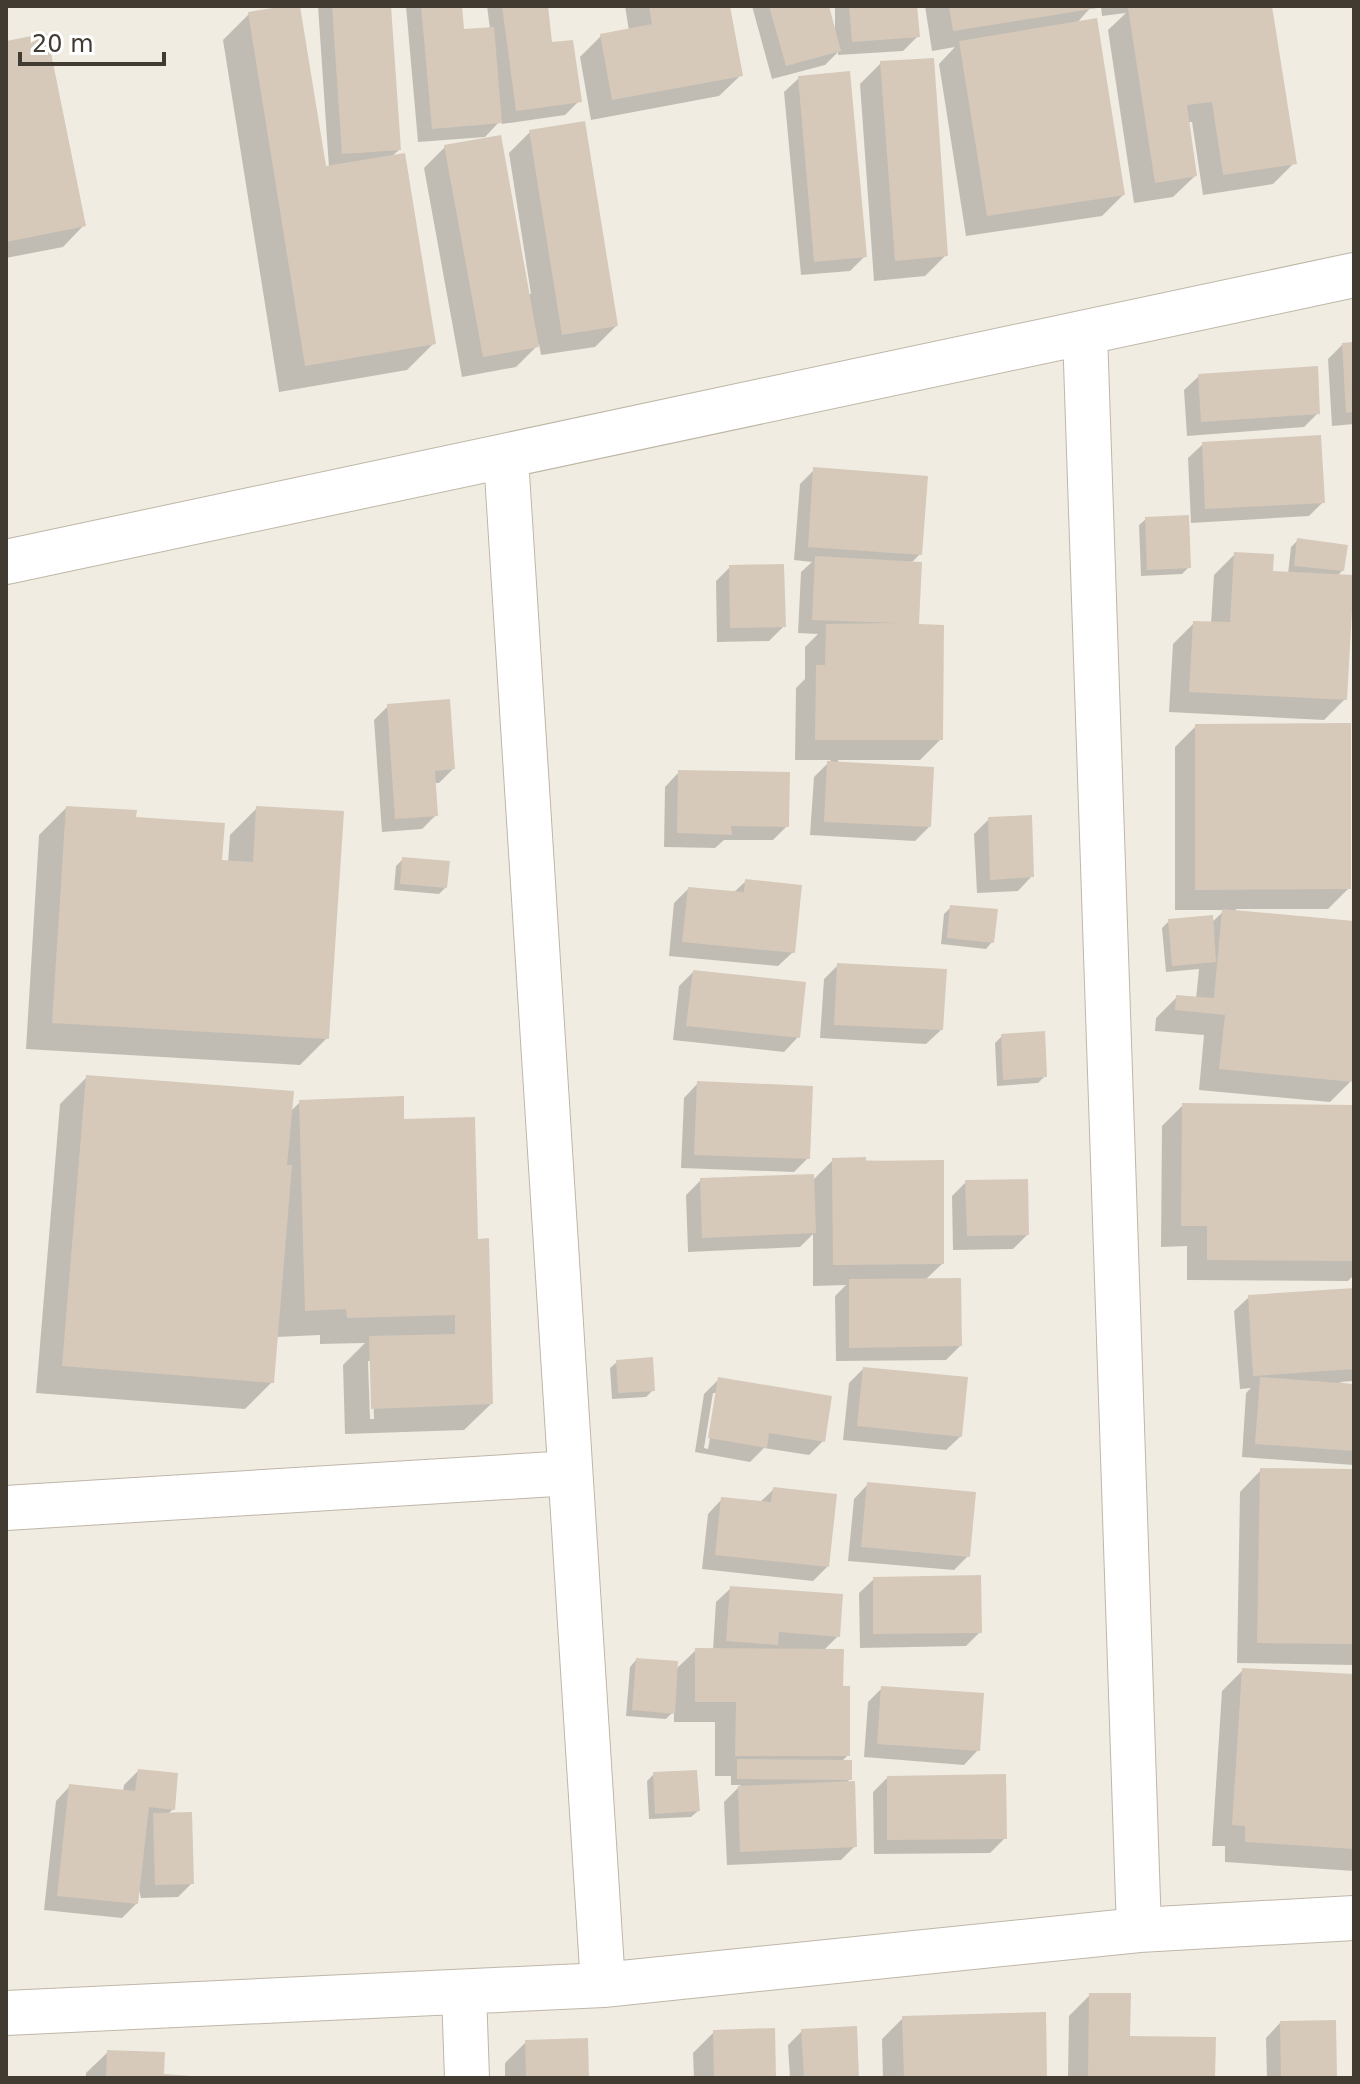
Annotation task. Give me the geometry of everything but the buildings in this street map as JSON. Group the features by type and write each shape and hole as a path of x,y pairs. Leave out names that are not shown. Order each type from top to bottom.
{"street":[{"path":"6,562 506,458 1354,275"},
{"path":"1085,333 1139,1930"},
{"path":"506,458 603,1985"},
{"path":"6,1508 570,1473"},
{"path":"6,2013 603,1985 1139,1930 1354,1918"},
{"path":"464,1992 467,2078"}]}
